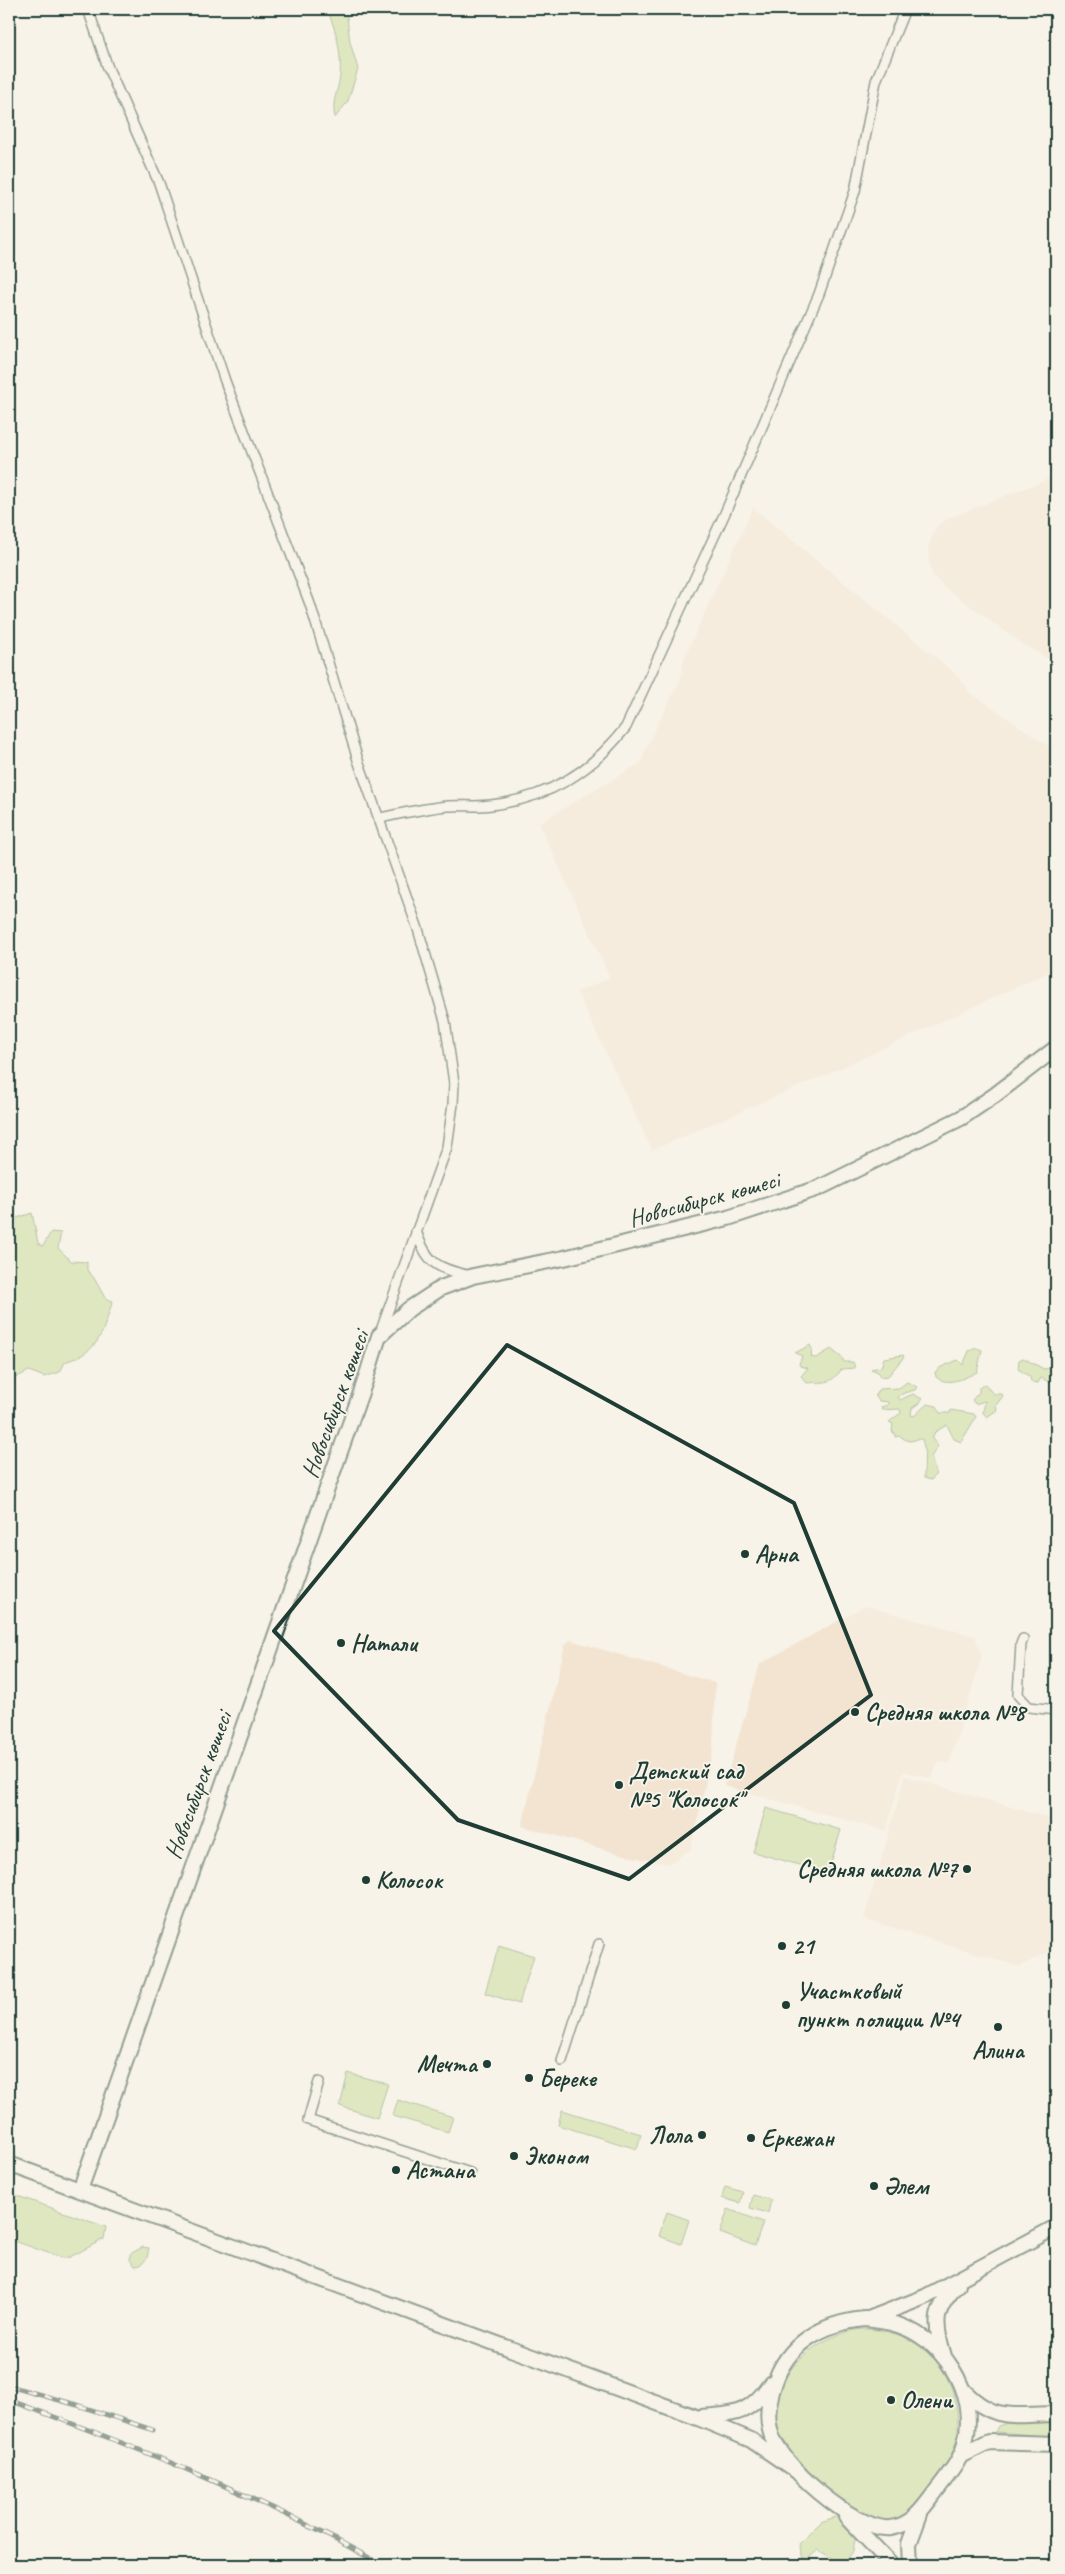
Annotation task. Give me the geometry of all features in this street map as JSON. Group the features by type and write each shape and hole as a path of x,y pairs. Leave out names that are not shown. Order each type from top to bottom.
{"street":[{"path":"88,9 108,68 159,183 225,381 320,633 338,698 380,818 439,1000 452,1064 453,1104 446,1147 379,1336"},
{"path":"380,818 442,806 489,806 519,800 555,788 583,771 608,750 626,726 725,513 820,294 855,191 876,81 905,9"},
{"name":"Новосибирск көшесі","path":"80,2190 365,1381 379,1336 426,1297 441,1288 473,1276 573,1256 719,1221 819,1188 961,1118 995,1095 1056,1048"},
{"path":"416,1231 424,1252 432,1263 473,1276"},
{"path":"1024,1639 1021,1644 1018,1695 1029,1707 1056,1710"},
{"path":"562,2061 599,1944"},
{"path":"319,2082 308,2120 470,2173"},
{"path":"9,2164 698,2418 751,2440 798,2472 832,2502 892,2565"},
{"path":"698,2418 735,2414 750,2407 794,2350 813,2334 834,2324 865,2320 905,2306 966,2276 1056,2227"},
{"path":"945,2359 939,2339 937,2318 946,2296 966,2276"},
{"path":"865,2320 892,2323 914,2332 935,2347 945,2359 964,2391 976,2404 995,2413 1056,2414"},
{"path":"777,2374 769,2406 770,2430 780,2451 798,2472"},
{"path":"910,2565 909,2544 920,2514 960,2456 966,2442 968,2425 964,2391"},
{"path":"960,2456 988,2442 1056,2444"},
{"path":"832,2502 863,2521 881,2528 899,2526 920,2514"}],"highlighted area":[{"path":"507,1345 794,1503 871,1695 629,1879 458,1820 274,1631"}],"shaded area":[{"path":"1056,476 1056,663 1027,647 948,590 934,577 930,568 928,547 936,527 949,518"},
{"path":"753,508 952,671 967,687 968,691 1056,751 1056,969 823,1076 652,1150 577,992 610,978 539,823 642,762 645,750 681,678 684,658"},
{"name":"Средняя школа №8","path":"865,1606 975,1636 982,1656 949,1764 938,1761 932,1779 903,1771 886,1831 724,1786 760,1664"},
{"name":"Детский сад №5 \"Колосок\"","path":"570,1640 715,1683 713,1749 691,1849 669,1864 631,1857 522,1826 565,1645"},
{"name":"Средняя школа №7","path":"905,1776 1056,1820 1056,1947 1020,1967 864,1919"}],"green space":[{"path":"327,9 346,9 350,42 358,69 348,101 335,118 334,107 340,76 340,58 336,33"},
{"path":"10,1206 17,1218 32,1213 38,1243 43,1246 51,1232 61,1233 58,1248 71,1261 87,1262 87,1270 94,1278 105,1298 113,1301 102,1332 93,1346 86,1352 65,1362 60,1372 44,1377 29,1371 9,1381"},
{"path":"810,1345 812,1349 811,1357 816,1358 831,1349 844,1362 853,1362 855,1368 842,1369 834,1378 827,1382 807,1383 801,1376 808,1368 800,1366 802,1356 795,1353"},
{"path":"977,1348 982,1350 977,1372 962,1379 951,1381 941,1380 936,1377 935,1372 941,1367 958,1360 963,1365 969,1351"},
{"path":"903,1355 904,1357 888,1376 880,1377 878,1372 871,1369 881,1367 884,1358"},
{"path":"1023,1358 1044,1369 1056,1367 1056,1380 1049,1382 1041,1378 1038,1383 1031,1382 1030,1377 1018,1369 1019,1360"},
{"path":"907,1382 917,1387 915,1390 898,1397 900,1400 913,1394 922,1399 912,1408 911,1415 914,1416 927,1404 937,1406 940,1413 950,1413 951,1410 974,1414 976,1417 961,1442 954,1439 947,1425 935,1432 932,1439 938,1446 931,1457 936,1474 931,1480 924,1478 922,1439 909,1441 900,1436 895,1437 895,1433 892,1432 893,1424 889,1422 901,1413 900,1409 882,1410 881,1407 888,1405 888,1402 879,1401 875,1395 879,1389 899,1388"},
{"path":"985,1384 993,1394 1002,1394 1003,1396 996,1405 997,1410 987,1417 983,1413 985,1401 975,1404 972,1400 979,1392 979,1388"},
{"path":"766,1808 841,1830 828,1873 753,1852"},
{"path":"499,1945 534,1956 519,2004 485,1993"},
{"path":"348,2073 388,2084 377,2118 340,2106"},
{"path":"398,2100 453,2117 448,2132 393,2116"},
{"path":"562,2110 641,2134 637,2149 558,2125"},
{"path":"725,2187 743,2192 740,2203 722,2198"},
{"path":"9,2193 106,2227 104,2239 70,2257 62,2258 9,2239"},
{"path":"753,2195 771,2200 768,2213 750,2208"},
{"path":"728,2209 763,2222 755,2246 720,2233"},
{"path":"667,2212 689,2220 681,2244 659,2236"},
{"path":"143,2247 149,2248 147,2258 141,2265 135,2266 130,2260 130,2254"},
{"path":"861,2329 879,2330 896,2334 926,2350 937,2362 946,2377 953,2393 957,2411 957,2437 948,2462 911,2510 897,2520 892,2521 866,2517 807,2471 787,2450 782,2441 776,2420 777,2401 783,2383 793,2367 807,2353 824,2342 842,2334"},
{"path":"1056,2420 1056,2437 995,2432 998,2426 1012,2421"},
{"path":"835,2517 840,2518 856,2534 853,2552 842,2564 818,2550 804,2562 799,2544 821,2522"}],"railway":[{"path":"9,2386 77,2405 153,2430"},
{"path":"9,2400 105,2436 245,2495 337,2540 382,2565"}],"place":[{"name":"Арна","path":"745,1554"},
{"name":"Натали","path":"341,1643"},
{"name":"Средняя школа №8","path":"855,1712"},
{"name":"Детский сад №5 \"Колосок\"","path":"619,1785"},
{"name":"Средняя школа №7","path":"967,1869"},
{"name":"Колосок","path":"366,1880"},
{"name":"21","path":"782,1946"},
{"name":"Участковый пункт полиции №4","path":"786,2005"},
{"name":"Алина","path":"998,2027"},
{"name":"Мечта","path":"487,2064"},
{"name":"Береке","path":"529,2078"},
{"name":"Лола","path":"702,2135"},
{"name":"Еркежан","path":"751,2138"},
{"name":"Эконом","path":"514,2156"},
{"name":"Астана","path":"396,2170"},
{"name":"Әлем","path":"874,2186"},
{"name":"Олени","path":"891,2400"}]}
